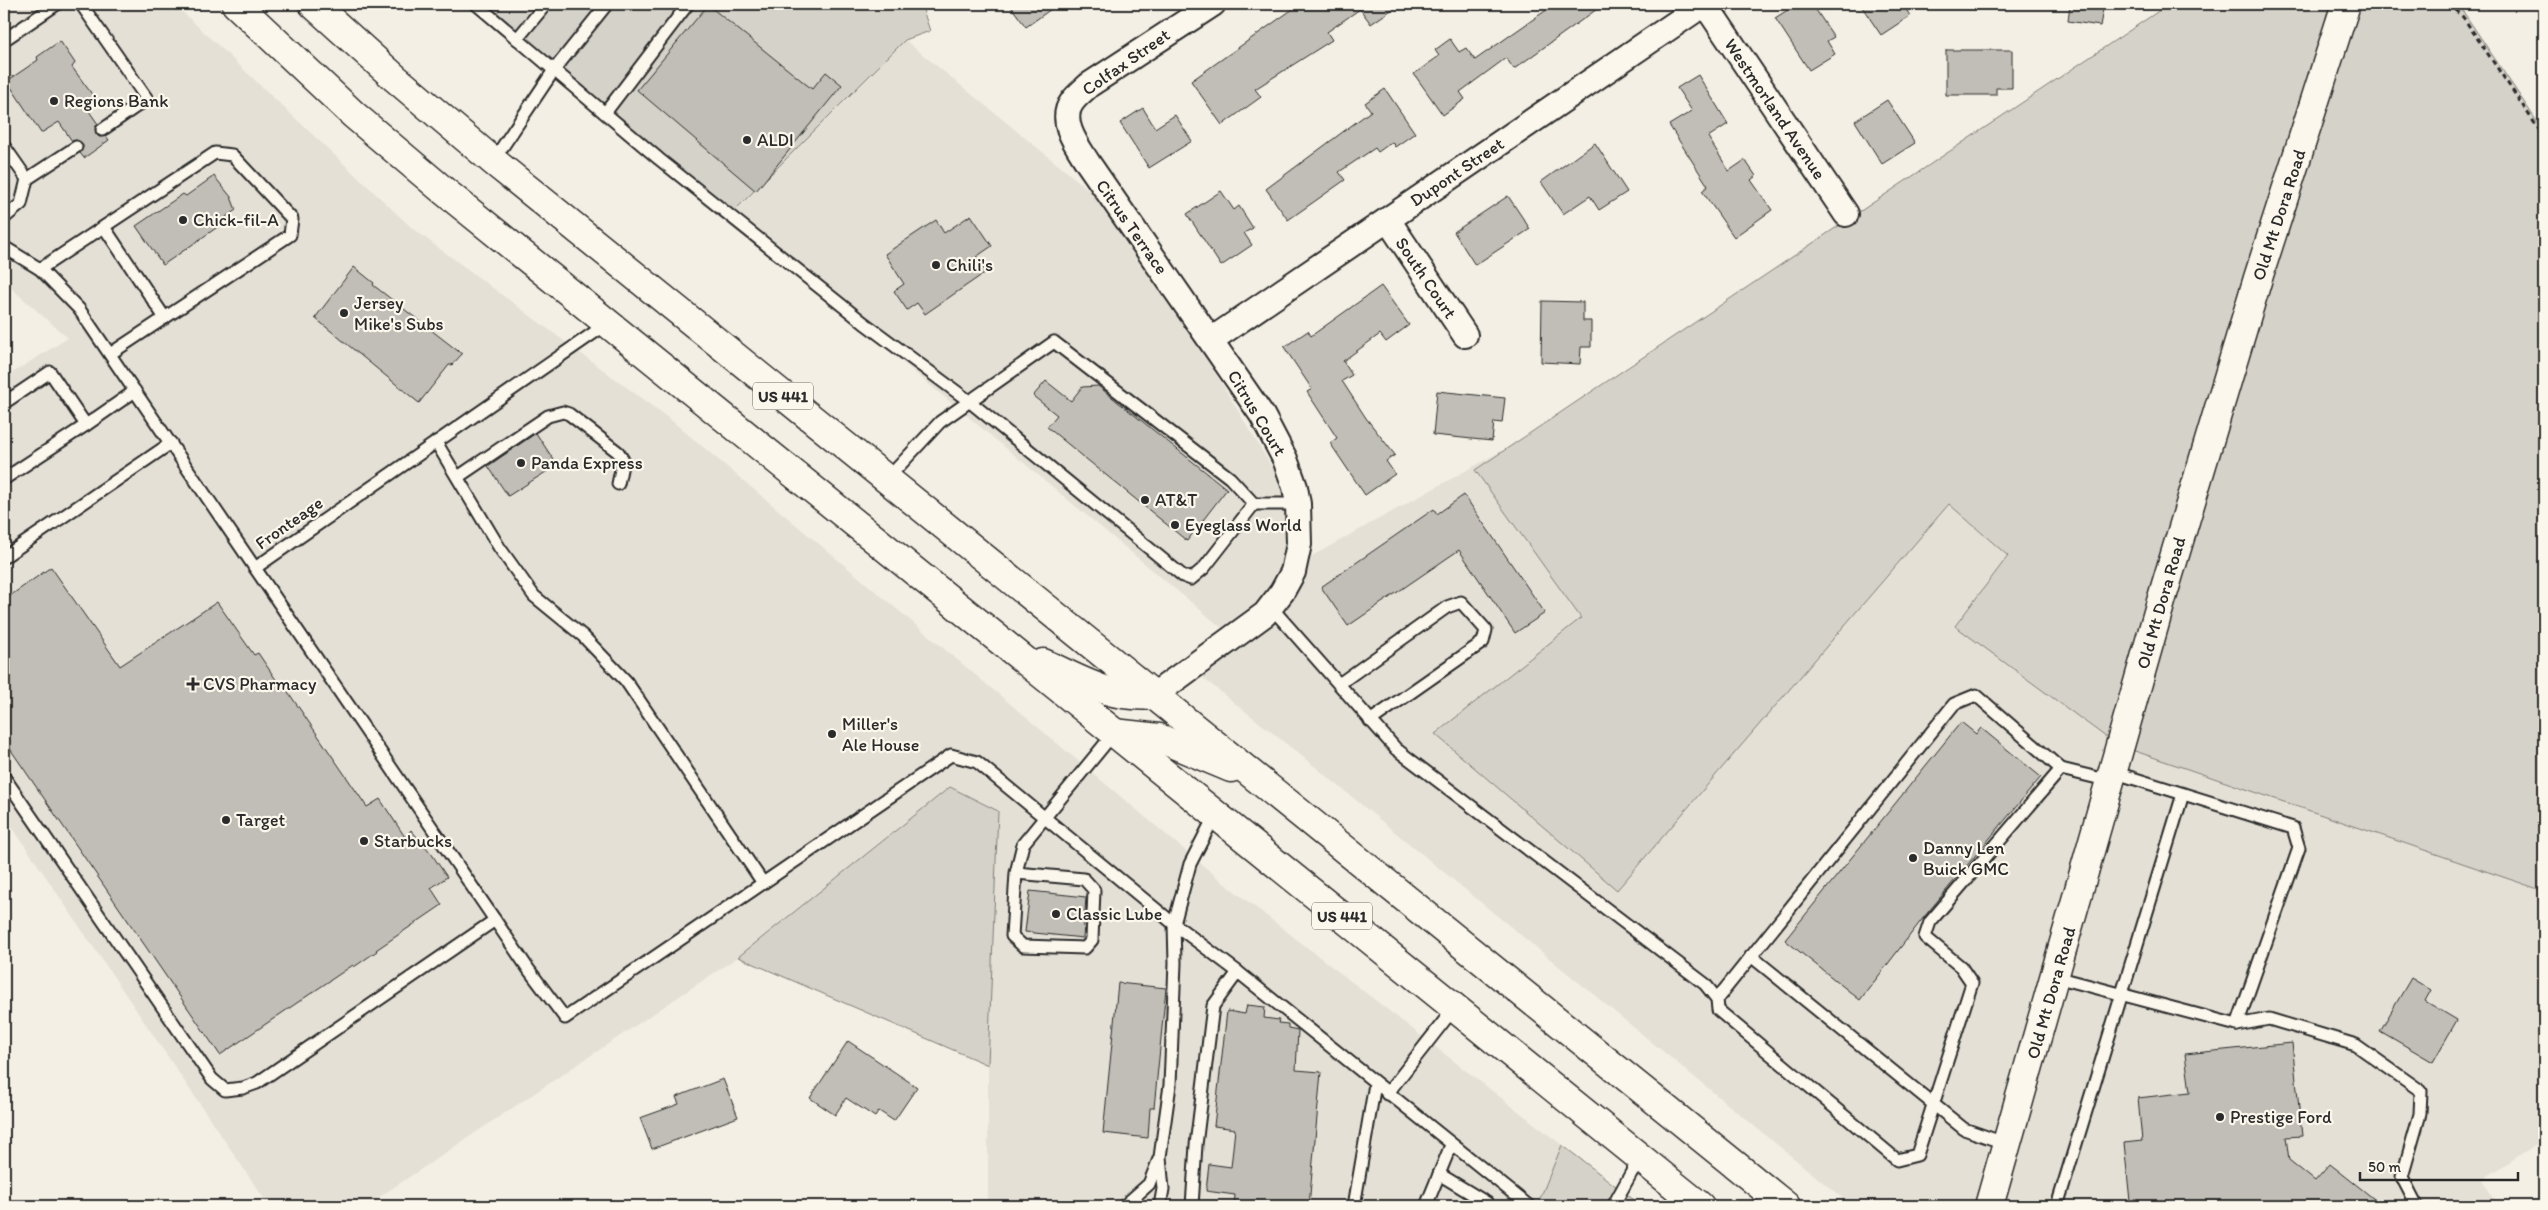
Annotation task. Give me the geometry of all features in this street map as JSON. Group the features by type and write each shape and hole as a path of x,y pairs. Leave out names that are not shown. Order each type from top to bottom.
{"main road":[{"name":"US 441","path":"236,4 354,115 444,191 1700,1206"},
{"name":"US 441","path":"313,4 395,78 493,161 1786,1206"},
{"name":"Old Mt Dora Road","path":"1989,1206 2056,977 2164,591 2258,278 2346,4"},
{"path":"1010,649 1114,694 1134,697 1154,695"},
{"path":"1114,733 1160,738 1260,780"}],"street":[{"name":"Colfax Street","path":"1069,108 1072,101 1089,86 1213,4"},
{"name":"Westmorland Avenue","path":"1704,4 1846,214"},
{"name":"Dupont Street","path":"1211,340 1704,4"},
{"name":"Citrus Terrace","path":"1069,108 1068,121 1073,139 1211,340"},
{"name":"South Court","path":"1388,220 1465,335"},
{"name":"Citrus Court","path":"1154,695 1249,626 1270,606 1282,592 1293,572 1299,544 1298,504 1285,459 1262,415 1211,340"}],"lane":[{"path":"4,40 57,4"},
{"path":"81,4 147,99 102,130"},
{"path":"476,4 605,113 864,323 970,401 1183,576 1191,579 1204,568 1254,504"},
{"path":"517,39 546,4"},
{"path":"493,161 554,70 607,4"},
{"path":"605,113 688,4"},
{"path":"4,146 27,180"},
{"path":"4,218 21,204 27,180 76,147"},
{"path":"40,270 215,153 232,155 292,220 290,235 110,354"},
{"path":"104,227 165,318"},
{"name":"Fronteage","path":"4,247 40,270 79,308 255,568 608,323"},
{"path":"887,479 940,422 1054,342 1230,478 1254,504 1298,504"},
{"path":"4,403 50,372 86,425"},
{"path":"4,480 135,391"},
{"path":"458,477 548,416 563,412 618,452 623,460 618,484"},
{"path":"436,442 499,547 534,596 583,636 626,681 763,884"},
{"path":"4,557 170,443"},
{"path":"255,568 565,1018 950,756 977,762 1174,924 1238,972 1524,1205"},
{"path":"1339,684 1447,607 1461,602 1486,630 1483,642 1370,721"},
{"path":"1270,606 1396,749 1705,984 1717,999 1718,1010 1897,1160 1917,1154 1972,983 1961,967 1925,937 1930,922 2061,769"},
{"path":"1717,999 1954,704 1976,695 2061,769 2112,777 2183,794 2293,828 2299,848 2237,1025"},
{"path":"1016,873 1084,879 1094,890 1092,940 1086,948 1023,946 1012,936 1016,873 1022,844 1114,733"},
{"path":"4,777 212,1078 225,1090 243,1088 257,1083 496,920"},
{"path":"2058,1206 2183,794"},
{"path":"1160,1206 1162,1189 1160,1157 1170,1085 1175,963 1174,924 1190,864 1215,815"},
{"path":"1752,956 1933,1106 1964,1129 2007,1144"},
{"path":"1192,1206 1196,1145 1213,1006 1238,972"},
{"path":"2056,977 2237,1025 2269,1019 2356,1045 2421,1091 2420,1114 2402,1178 2417,1206"},
{"path":"1387,1094 1455,1007"},
{"path":"1354,1206 1375,1084"},
{"path":"1426,1206 1451,1145"},
{"path":"1124,1206 1149,1184 1160,1157"},
{"path":"1613,1206 1640,1157"},
{"path":"1439,1174 1487,1203 1487,1206"}],"path":[{"path":"2448,4 2463,16 2544,137"}],"shaded area":[{"path":"4,4 174,4 412,228 672,421 1224,883 1562,1145 1537,1206 988,1206 988,1065 998,811 950,787 738,957 366,1206 269,1206 4,815 4,378 68,338 4,282"},
{"path":"482,4 921,4 930,31 905,40 728,217"},
{"path":"2169,4 2330,4 2292,138 2110,740 1955,626 2008,556 1949,504 1617,890 1435,734 1581,618 1475,470"},
{"path":"2358,4 2458,4 2544,132 2544,891 2132,750 2270,280"},
{"path":"905,40 1121,216 1293,502 1285,571 1505,449 1475,470 1581,618 1617,890 1949,504 2008,556 1955,626 2110,740 1977,1206 1852,1206 1308,761 1189,667 1228,633 728,217"},
{"path":"2132,750 2544,891 2544,1139 2482,1180 2499,1206 2001,1206"},
{"path":"950,787 998,811 988,1065 738,957"},
{"path":"1562,1145 1642,1206 1537,1206"}],"building":[{"path":"1009,4 1058,4 1026,27"},
{"path":"1300,4 1400,4 1371,24 1360,9 1327,32 1332,40 1255,89 1261,97 1222,125 1191,81"},
{"path":"1555,4 1604,4 1514,69 1506,58 1460,92 1465,99 1443,115 1414,74 1439,56 1435,50 1450,39 1459,52 1466,48 1475,60"},
{"path":"1797,4 1812,4 1834,37 1827,41 1835,54 1809,70 1775,18"},
{"path":"1860,4 1903,4 1910,16 1881,35"},
{"path":"2070,4 2104,4 2100,26 2068,21"},
{"name":"ALDI","path":"708,5 812,89 826,72 842,85 756,191 637,90"},
{"name":"Regions Bank","path":"60,41 75,63 72,67 94,97 84,104 98,124 95,127 96,134 99,137 106,136 109,140 84,158 80,153 83,147 82,143 76,140 72,141 59,122 41,133 7,81 38,60 37,57"},
{"path":"1946,50 2012,50 2012,88 1996,88 1996,95 1946,95"},
{"path":"1698,75 1728,124 1708,137 1729,171 1745,160 1756,176 1751,180 1772,210 1734,237 1702,191 1708,186 1669,125 1692,111 1677,88"},
{"path":"1385,89 1415,133 1395,147 1392,142 1378,152 1375,148 1339,172 1345,180 1288,220 1266,189 1371,111 1365,103"},
{"path":"1887,100 1915,143 1882,164 1855,121"},
{"path":"1143,108 1155,128 1175,115 1192,141 1149,168 1120,123"},
{"path":"1595,143 1627,192 1599,210 1590,196 1563,214 1541,182"},
{"name":"Chick-fil-A","path":"214,176 231,197 236,210 217,223 219,226 163,265 136,226 183,194 186,196"},
{"path":"1221,191 1234,210 1239,206 1253,228 1244,233 1252,245 1221,266 1187,214"},
{"path":"1508,196 1530,229 1475,265 1454,232"},
{"name":"Chili's","path":"971,215 992,246 976,257 986,272 925,314 917,303 907,310 894,291 904,284 885,254 936,220 944,233"},
{"path":"354,267 374,283 373,285 462,354 452,365 449,365 419,403 315,318"},
{"path":"1381,286 1409,325 1386,342 1380,334 1343,361 1352,375 1342,381 1366,418 1395,455 1386,461 1395,474 1365,495 1330,443 1337,438 1307,392 1312,389 1284,347 1308,331 1311,336"},
{"path":"1542,301 1583,302 1583,321 1591,321 1591,347 1581,347 1580,364 1541,362"},
{"path":"1046,381 1071,401 1082,387 1098,386 1227,489 1187,541 1047,427 1057,415 1033,396"},
{"path":"1437,391 1505,398 1502,423 1494,422 1492,441 1433,435"},
{"name":"Panda Express","path":"536,433 557,465 508,496 488,466"},
{"path":"1464,495 1545,613 1515,633 1459,550 1348,626 1321,587 1434,509 1437,514"},
{"name":"Target","path":"51,567 120,666 217,602 254,655 258,653 281,687 284,686 367,807 380,799 405,837 411,830 431,853 447,877 431,888 442,905 354,967 353,965 220,1055 4,740 4,600"},
{"name":"Danny Len Buick GMC","path":"1961,722 1976,734 1981,728 2041,777 1924,917 1860,1000 1785,940"},
{"name":"Classic Lube","path":"1030,891 1086,897 1083,938 1025,932"},
{"path":"2411,978 2431,990 2425,1001 2457,1020 2433,1062 2380,1031"},
{"path":"1118,983 1166,988 1154,1108 1150,1108 1148,1138 1103,1133"},
{"path":"1247,1005 1265,1007 1264,1018 1279,1020 1278,1023 1288,1024 1288,1028 1298,1030 1296,1070 1321,1072 1309,1206 1234,1206 1235,1195 1206,1191 1209,1164 1231,1167 1235,1129 1214,1126 1227,1011 1245,1014"},
{"path":"848,1041 917,1087 894,1121 879,1111 875,1117 846,1098 835,1115 810,1098"},
{"name":"Prestige Ford","path":"2292,1043 2302,1136 2286,1137 2289,1160 2315,1181 2330,1164 2383,1206 2137,1206 2130,1201 2124,1143 2142,1141 2138,1098 2190,1092 2185,1054"},
{"path":"723,1079 738,1117 652,1149 640,1118 679,1104 676,1097"}],"place":[{"name":"Regions Bank","path":"54,101"},
{"name":"ALDI","path":"747,140"},
{"name":"Chick-fil-A","path":"183,220"},
{"name":"Chili's","path":"936,265"},
{"name":"Jersey Mike's Subs","path":"344,313"},
{"name":"Panda Express","path":"521,463"},
{"name":"AT&T","path":"1145,500"},
{"name":"Eyeglass World","path":"1175,525"},
{"name":"CVS Pharmacy","path":"193,684"},
{"name":"Miller's Ale House","path":"832,734"},
{"name":"Target","path":"226,820"},
{"name":"Starbucks","path":"364,841"},
{"name":"Danny Len Buick GMC","path":"1913,858"},
{"name":"Classic Lube","path":"1056,914"},
{"name":"Prestige Ford","path":"2220,1117"}]}
